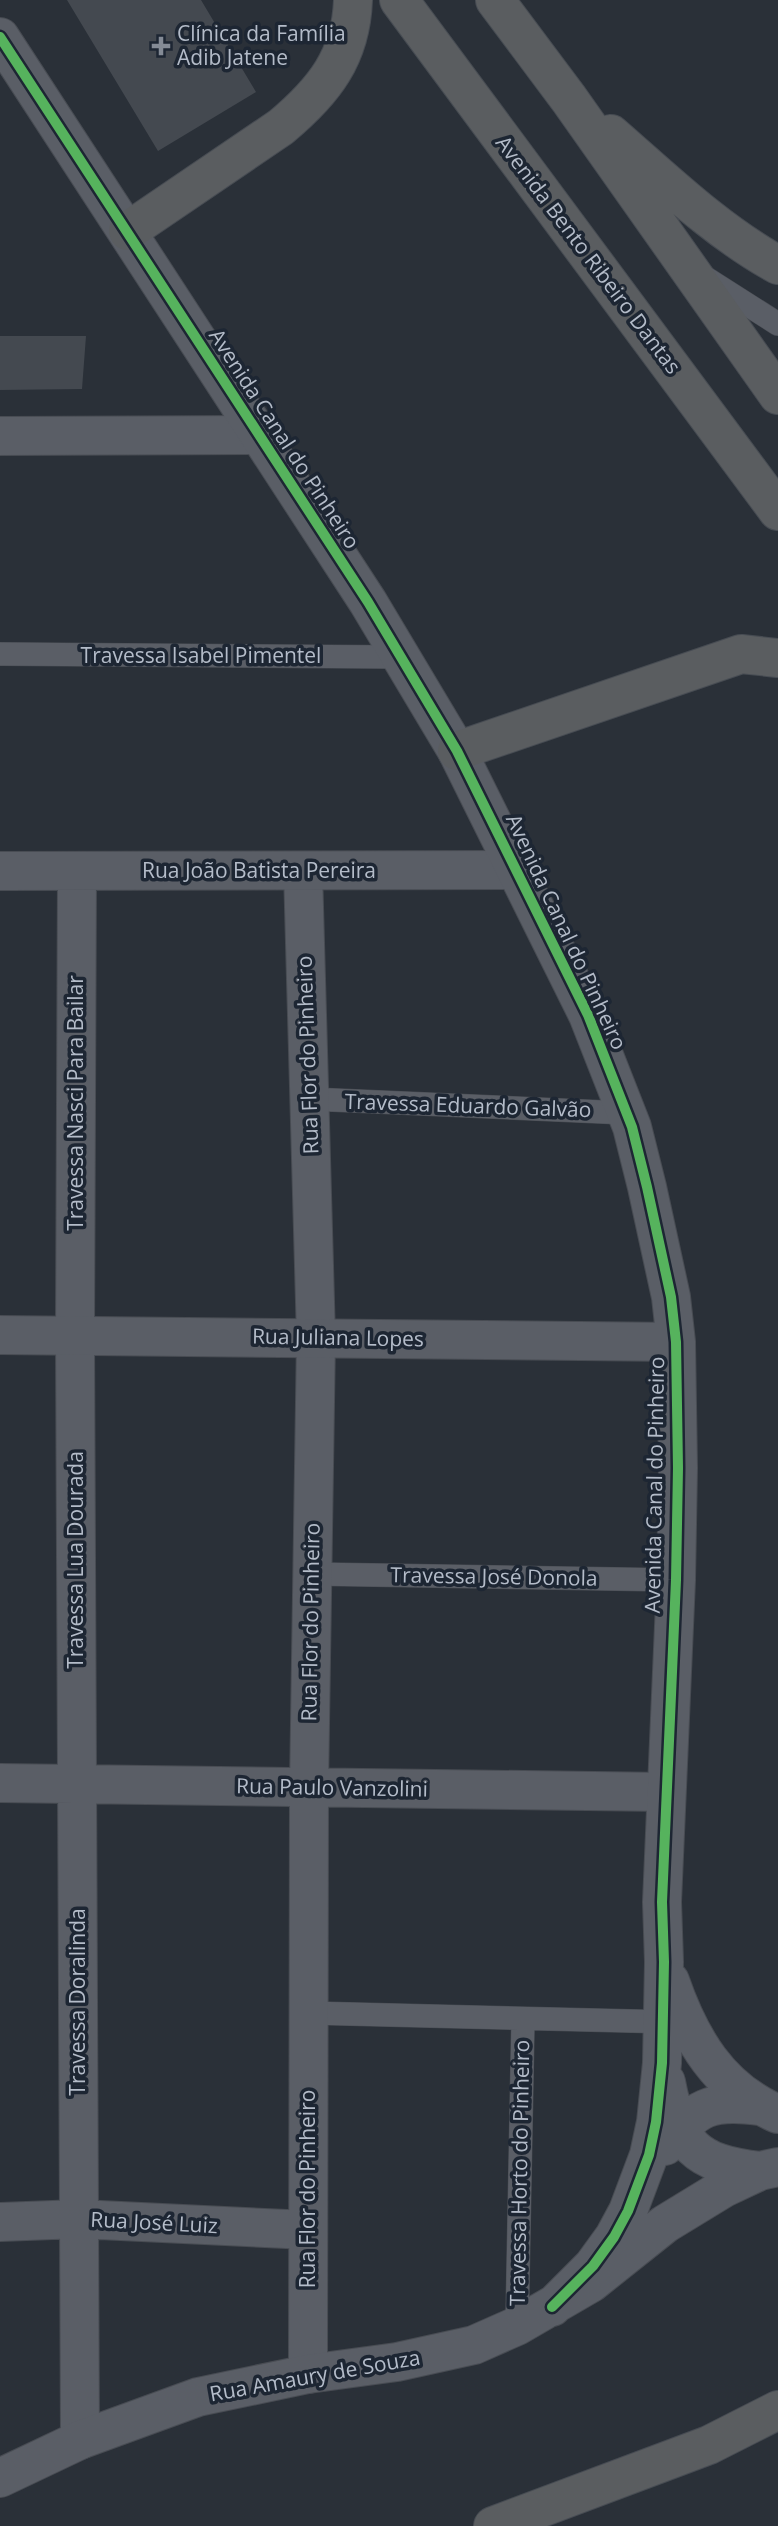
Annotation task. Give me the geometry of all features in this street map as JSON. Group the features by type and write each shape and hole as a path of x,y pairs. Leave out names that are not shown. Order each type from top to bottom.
{"highway":[{"path":"128,231 281,127 304,108 326,83 345,51 352,22 353,0"},
{"name":"Avenida Bento Ribeiro Dantas","path":"399,0 778,511"},
{"path":"495,0 569,99 778,396"},
{"path":"569,99 714,221 778,265"},
{"path":"457,751 741,654 778,658"},
{"path":"493,2526 709,2445 778,2410"}],"street":[{"name":"Avenida Canal do Pinheiro","path":"0,37 368,602 457,751 588,1016 626,1113 660,1243 671,1297 676,1342 678,1468 676,1580 662,1902 664,1962 674,2022 662,2063 656,2122 640,2184"},
{"path":"0,436 258,435"},
{"name":"Rua João Batista Pereira","path":"0,871 517,870"},
{"name":"Travessa Nasci Para Bailar","path":"75,1336 77,871"},
{"name":"Rua Flor do Pinheiro","path":"303,871 316,1338 309,1788 308,2374"},
{"name":"Rua Juliana Lopes","path":"0,1335 676,1342"},
{"name":"Travessa Lua Dourada","path":"75,1336 77,1784"},
{"name":"Rua Paulo Vanzolini","path":"0,1783 665,1792"},
{"name":"Travessa Doralinda","path":"77,1784 80,2440"},
{"name":"Avenida Canal do Pinheiro","path":"674,2022 730,2084 768,2110"},
{"path":"662,2063 672,2110 690,2144 705,2158 718,2164 769,2169"},
{"path":"552,2307 593,2266 614,2236 640,2184 679,2127 715,2104 733,2102 768,2110"},
{"path":"552,2307 591,2283 665,2224 724,2188 769,2169"},
{"name":"Rua José Luiz","path":"0,2222 79,2219 308,2230"},
{"name":"Rua Amaury de Souza","path":"0,2478 80,2440 198,2398 308,2374 397,2362 474,2345 552,2307"}],"lane":[{"path":"686,266 778,324"},
{"name":"Travessa Isabel Pimentel","path":"0,654 401,657"},
{"name":"Travessa Eduardo Galvão","path":"310,1099 626,1113"},
{"name":"Travessa José Donola","path":"312,1574 676,1580"},
{"path":"309,2013 674,2022"},
{"name":"Travessa Horto do Pinheiro","path":"517,2326 523,2019"}],"building":[{"name":"Clínica da Família Adib Jatene","path":"67,0 201,0 256,92 158,151"},
{"path":"0,336 86,336 82,389 0,390"}],"cycle path":[{"path":"0,37 368,602 457,751 588,1015 632,1127 647,1187 671,1297 676,1342 676,1580 662,1902 662,2063 656,2122 649,2155 628,2211 614,2237 593,2266 552,2307"}],"place":[{"name":"Clínica da Família Adib Jatene","path":"161,46"}]}
